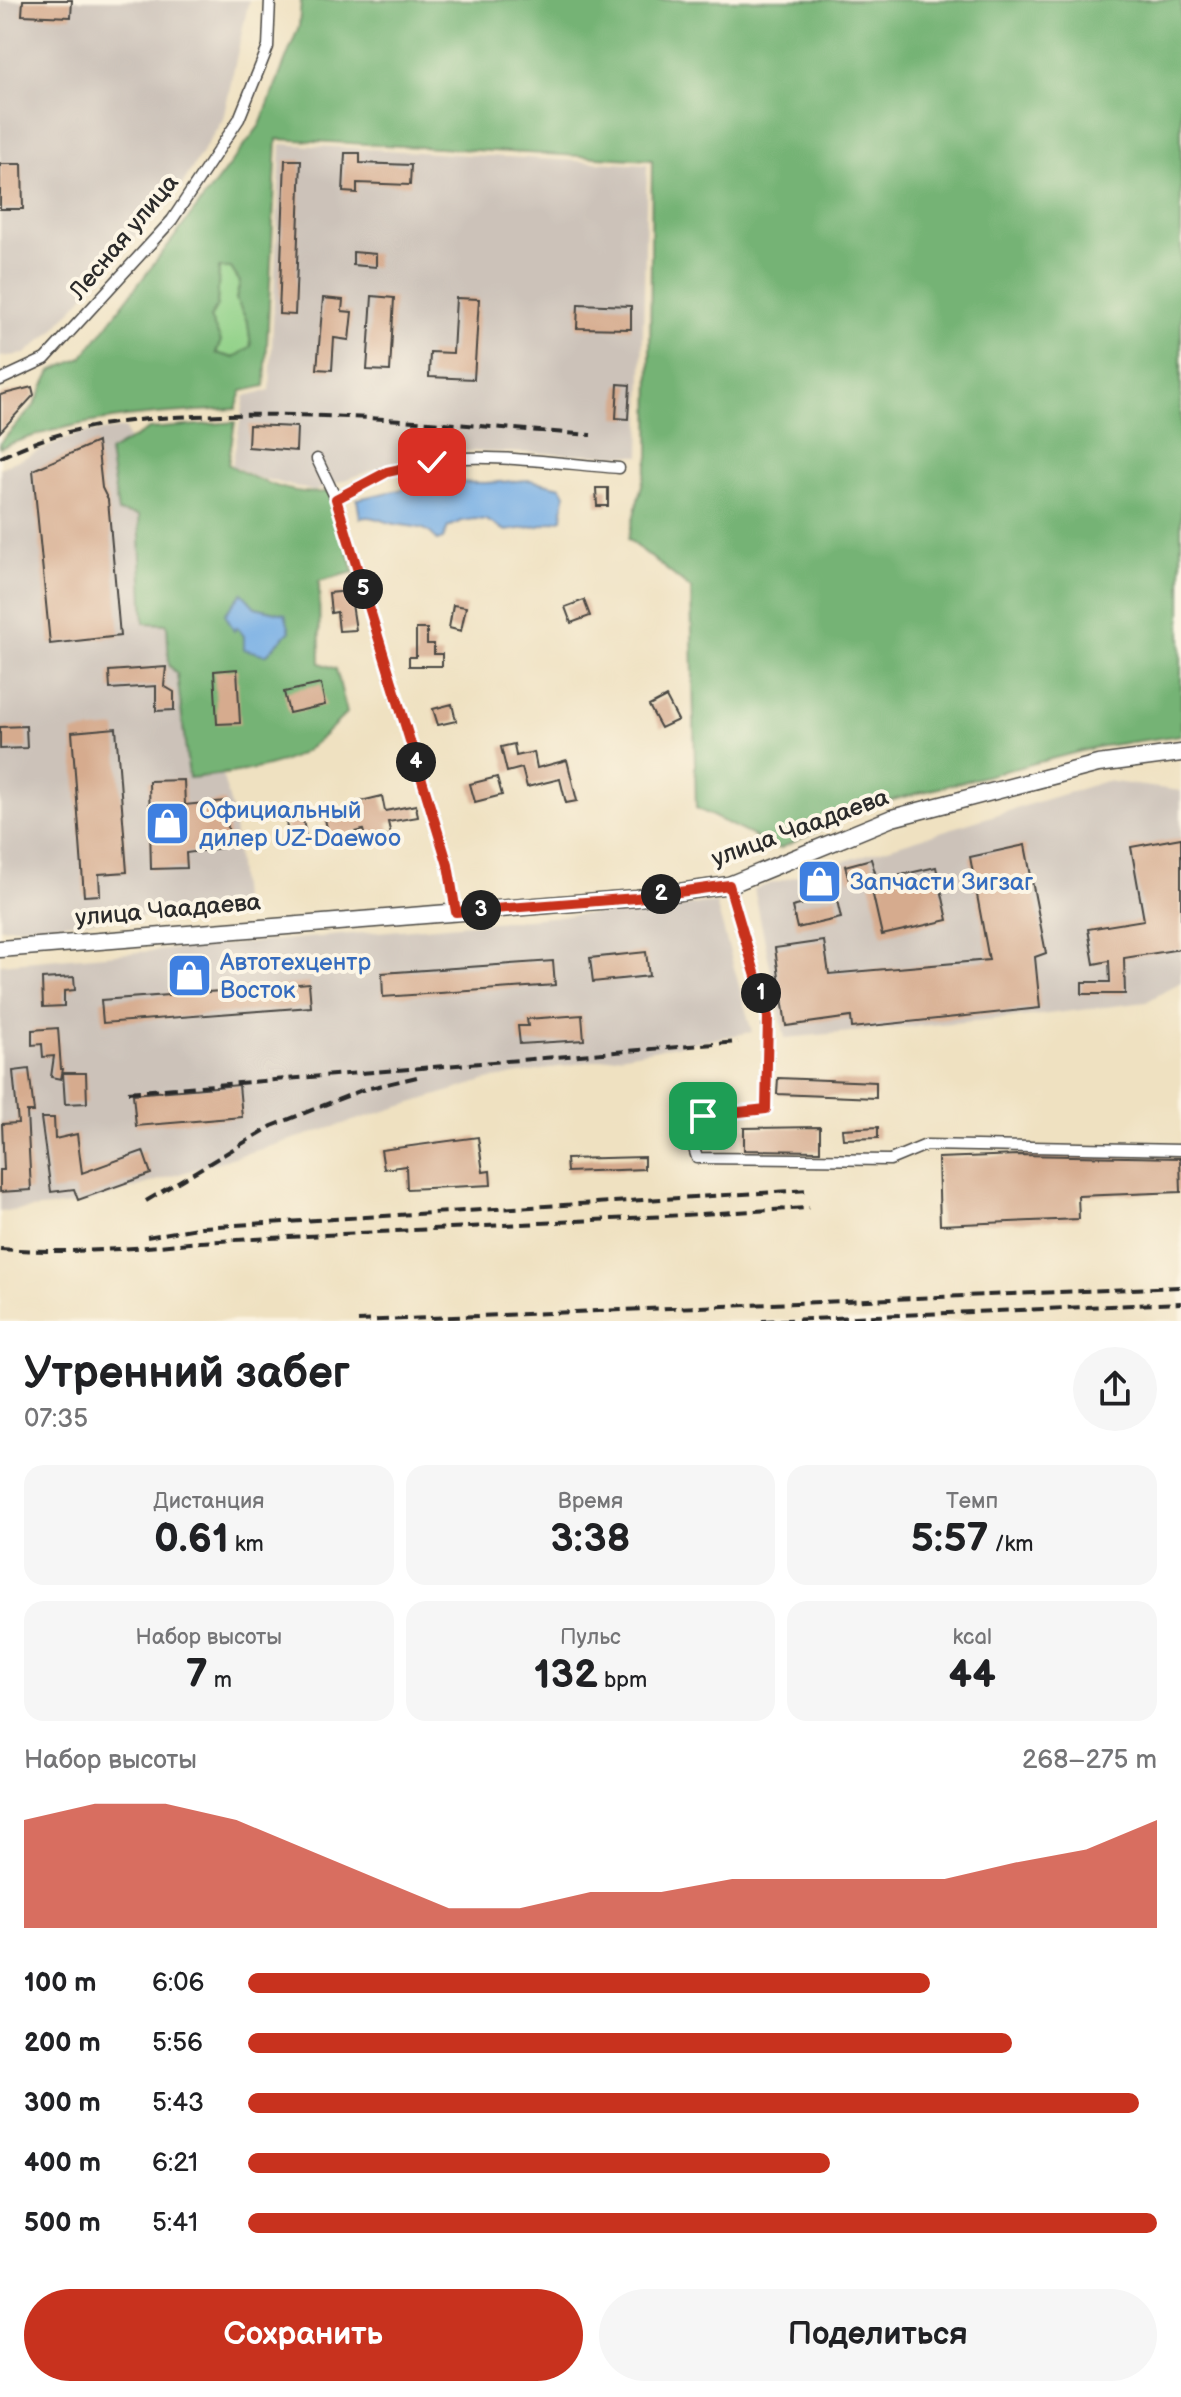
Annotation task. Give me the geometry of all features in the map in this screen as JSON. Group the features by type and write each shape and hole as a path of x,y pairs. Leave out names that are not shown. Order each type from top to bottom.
{"main road":[{"name":"улица Чаадаева","path":"0,949 636,898 729,885 892,818 1098,764 1181,753"}],"street":[{"name":"Лесная улица","path":"0,380 45,359 172,220 239,119 268,47 270,0"},
{"path":"336,499 387,472 432,462 484,458 619,468"},
{"path":"317,459 336,499 448,865 456,912"},
{"path":"729,885 768,1017 766,1109 703,1116 689,1132 697,1158 890,1160 926,1145 1181,1150"}],"shaded area":[{"path":"0,0 249,0 223,119 180,188 53,331 25,354 0,357"},
{"path":"281,144 647,165 640,456 429,450 314,491 256,477 232,465 245,396 270,390"},
{"path":"125,428 233,813 242,909 0,928 0,468 78,434"},
{"path":"1106,781 1181,791 1181,982 1146,1002 1040,1015 785,1038 754,889"},
{"path":"716,903 752,1032 487,1080 81,1204 0,1212 0,964"}],"green space":[{"path":"301,0 1181,0 1181,735 1097,747 877,804 779,849 696,808 691,589 628,539 649,457 652,160 277,139 265,386 242,391 236,409 116,418 57,429 0,448 0,443 34,406 51,371 82,358 260,125 299,26","holes":["219,268 231,268 240,282 236,299 248,323 251,346 234,358 216,353 221,341 210,318 217,306"]},
{"path":"219,268 231,268 240,282 236,299 248,323 251,347 234,358 216,353 210,318 217,306"},
{"path":"235,422 228,464 290,490 329,491 336,510 335,530 344,537 354,572 319,581 320,663 336,669 347,713 316,743 279,763 189,778 177,674 169,665 167,624 144,623 139,515 118,512 109,452 149,429","holes":["255,607 284,614 290,631 266,655 237,626"]}],"water":[{"path":"530,480 561,487 565,494 562,519 506,531 486,520 462,521 448,527 443,539 437,541 423,529 372,517 360,518 357,499 437,482"},
{"path":"242,593 255,607 285,614 290,631 266,655 244,649 244,636 237,627 234,631 225,614"}],"building":[{"path":"23,0 72,0 71,17 22,15"},
{"path":"345,153 360,153 360,163 411,165 410,185 357,183 357,193 343,192"},
{"path":"285,160 301,160 295,315 279,314"},
{"path":"0,164 22,164 23,209 0,209"},
{"path":"353,252 376,254 376,267 353,265"},
{"path":"372,296 394,298 390,371 367,370"},
{"path":"323,298 343,300 342,311 352,312 349,340 334,338 332,370 317,369"},
{"path":"456,298 479,299 474,379 429,377 430,352 453,353"},
{"path":"578,304 631,306 631,329 577,328"},
{"path":"618,384 630,385 628,419 616,418"},
{"path":"32,387 34,395 0,432 0,395"},
{"path":"249,425 297,427 296,451 248,447"},
{"path":"97,442 102,488 108,500 120,636 50,644 33,470"},
{"path":"596,488 608,488 608,506 597,506"},
{"path":"350,591 356,630 339,631 337,612 331,613 329,593"},
{"path":"584,600 590,616 571,623 565,607"},
{"path":"453,605 466,607 461,631 449,628"},
{"path":"416,629 427,629 427,644 434,644 434,654 442,654 442,666 409,666 409,657 416,657"},
{"path":"166,667 164,686 174,692 174,710 156,711 156,686 110,689 109,671"},
{"path":"237,669 240,723 217,724 214,671"},
{"path":"321,684 325,705 289,713 284,692"},
{"path":"666,697 678,720 661,728 649,706"},
{"path":"452,704 456,721 438,725 433,709"},
{"path":"26,726 27,748 0,749 0,727"},
{"path":"116,728 127,872 99,874 100,895 84,896 72,732"},
{"path":"514,744 516,756 534,752 537,768 567,760 577,801 566,803 560,779 527,787 522,768 507,772 501,747"},
{"path":"497,777 502,795 475,802 470,784"},
{"name":"Официальный дилер UZ-Daewoo","path":"184,780 185,805 225,801 230,847 186,853 187,868 151,869 149,781"},
{"path":"382,796 385,811 416,805 418,817 388,822 391,835 366,841 363,830 329,838 324,814 358,806 357,802"},
{"path":"303,819 306,838 289,840 286,822"},
{"path":"1181,838 1181,949 1124,958 1125,994 1082,994 1082,982 1110,982 1109,961 1094,964 1088,929 1144,920 1131,847"},
{"path":"1025,845 1046,953 1035,957 1040,1008 852,1028 851,1017 786,1026 775,948 824,941 829,974 989,960 970,857"},
{"path":"871,859 875,872 849,880 845,866"},
{"path":"936,867 948,920 882,935 870,882"},
{"path":"836,896 841,918 797,928 792,907"},
{"path":"646,952 649,976 593,982 590,958"},
{"path":"553,961 555,985 383,997 382,973"},
{"path":"74,977 75,990 64,991 64,1006 43,1007 42,979"},
{"path":"309,983 311,1007 103,1023 101,1000 168,995 168,992 178,991 178,994 221,991 221,988 232,987 232,990"},
{"path":"582,1015 584,1040 520,1044 518,1026 528,1026 527,1019"},
{"path":"58,1028 63,1069 61,1079 51,1077 54,1056 43,1057 42,1044 32,1045 32,1030"},
{"path":"29,1069 34,1112 27,1112 31,1190 0,1192 0,1170 4,1170 2,1124 18,1123 13,1071"},
{"path":"63,1073 86,1073 87,1103 65,1104"},
{"path":"778,1078 876,1082 876,1098 777,1094"},
{"path":"239,1085 242,1117 136,1126 133,1094"},
{"path":"41,1118 54,1118 55,1139 77,1134 82,1173 143,1151 151,1174 78,1200 74,1189 51,1192"},
{"path":"820,1127 820,1151 744,1150 744,1128"},
{"path":"878,1127 878,1138 843,1139 842,1129"},
{"path":"478,1137 483,1172 490,1171 491,1185 407,1189 406,1166 384,1169 381,1150"},
{"path":"1018,1155 1180,1158 1181,1192 1078,1196 1079,1219 940,1225 938,1158"},
{"path":"644,1157 644,1169 567,1172 566,1159"}],"railway":[{"path":"0,458 70,431 145,419 195,416 344,417 591,435"},
{"path":"128,1092 738,1042"},
{"path":"146,1201 272,1126 362,1090 417,1077"},
{"path":"147,1237 202,1227 809,1190"},
{"path":"0,1249 100,1250 809,1208"},
{"path":"358,1321 1181,1287"},
{"path":"762,1321 1181,1303"}],"place":[{"name":"Официальный дилер UZ-Daewoo","path":"168,824"},
{"name":"Запчасти Зигзаг","path":"819,882"},
{"name":"Автотехцентр Восток","path":"189,976"}],"route":[{"path":"432,462 387,472 336,499 448,865 456,912 636,898 729,885 768,1017 766,1109 703,1116"}]}
